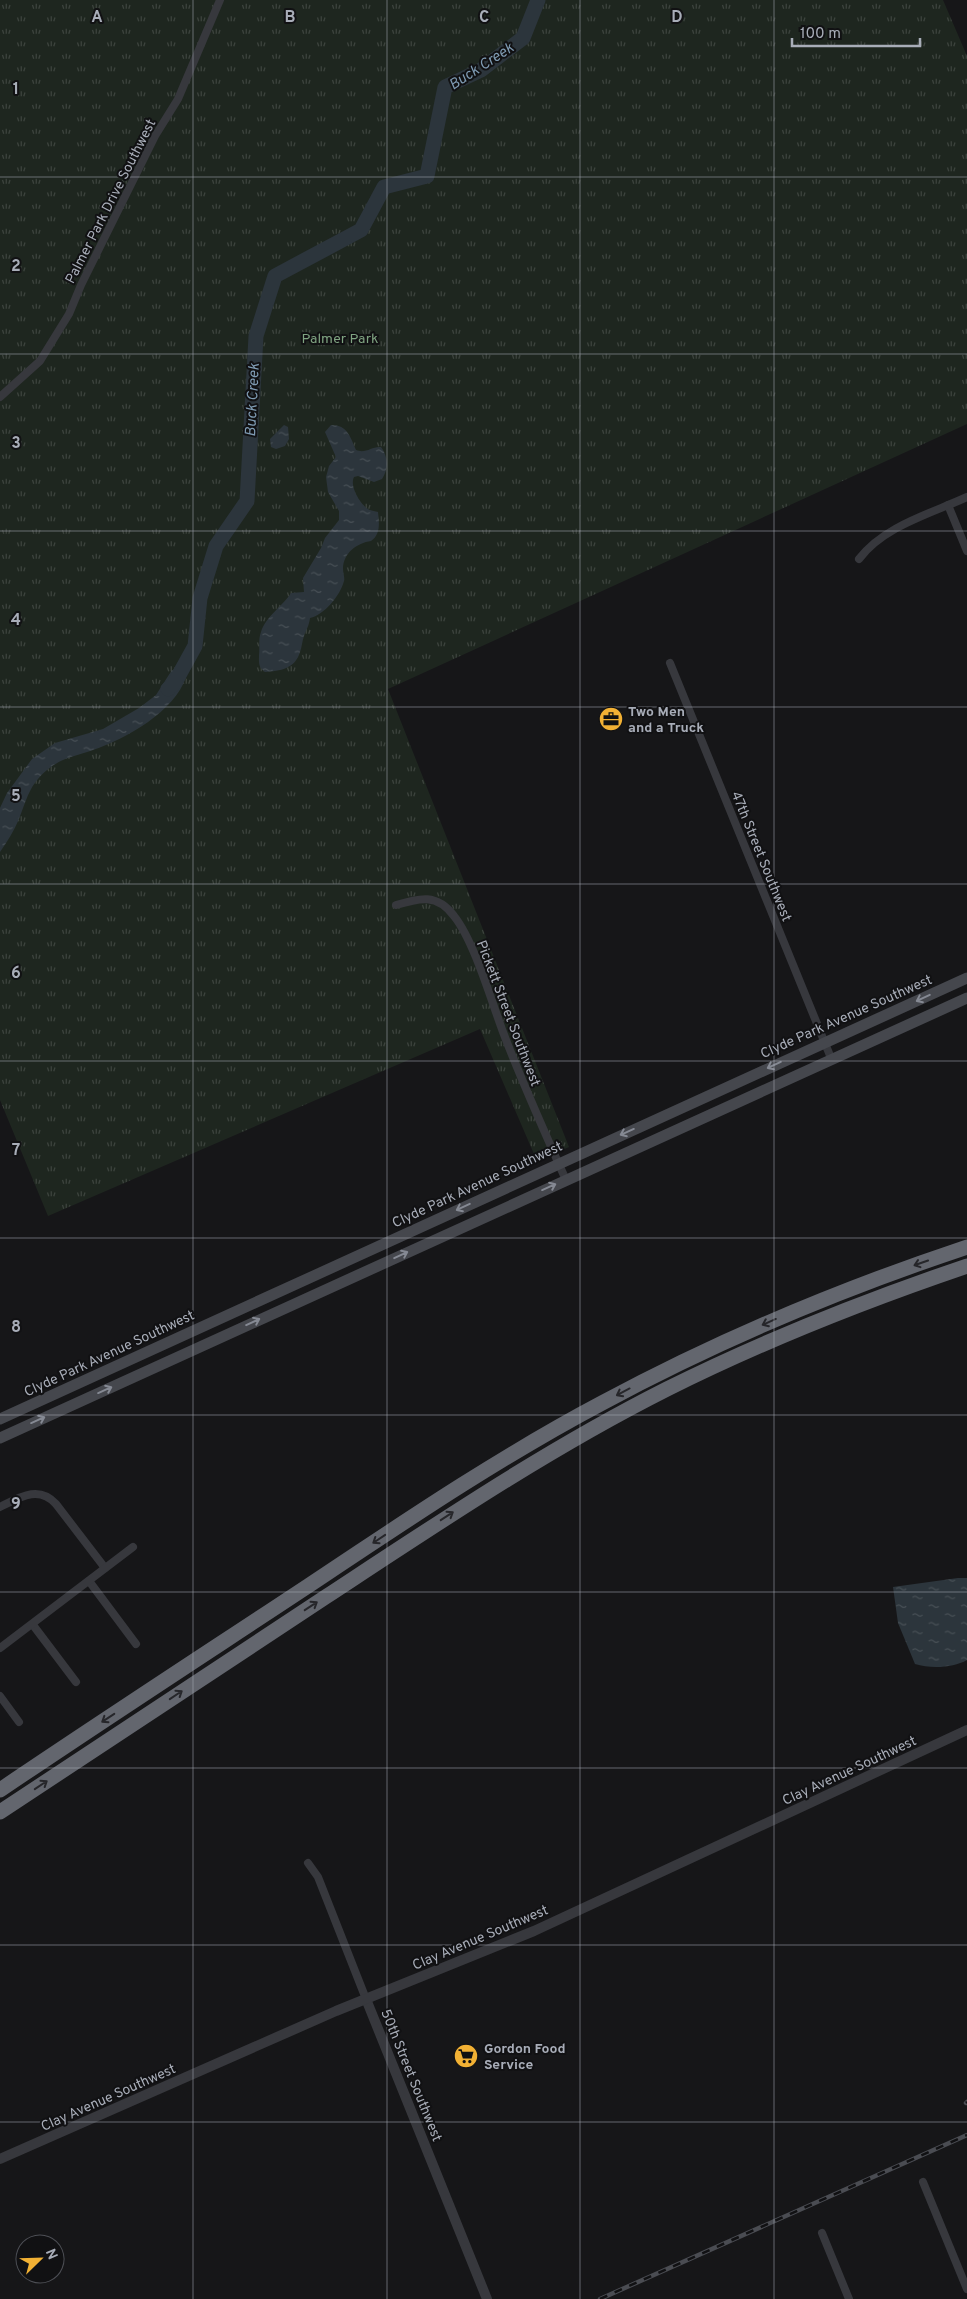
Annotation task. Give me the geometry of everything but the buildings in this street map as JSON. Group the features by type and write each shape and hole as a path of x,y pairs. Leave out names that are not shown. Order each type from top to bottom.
{"highway":[{"path":"0,1788 416,1515 496,1464 576,1417 671,1367 786,1314 887,1275 967,1247"},
{"path":"0,1812 426,1530 496,1485 585,1433 667,1390 746,1352 856,1306 967,1266"}],"main road":[{"name":"Clyde Park Avenue Southwest","path":"0,1419 967,978"},
{"path":"0,1438 967,998"},
{"path":"480,1199 487,1216"},
{"path":"265,1298 272,1314"},
{"path":"54,1394 61,1410"}],"street":[{"name":"Palmer Park Drive Southwest","path":"0,397 40,361 69,314 81,285 154,136 178,99 220,0"},
{"path":"859,559 869,546 882,536 967,497"},
{"path":"948,506 967,551"},
{"name":"47th Street Southwest","path":"670,663 832,1058"},
{"name":"Pickett Street Southwest","path":"396,905 420,897 432,900 454,916 470,945 528,1094 566,1180"},
{"path":"0,1507 29,1494 48,1496 105,1568"},
{"path":"0,1648 133,1547"},
{"path":"89,1581 136,1644"},
{"path":"32,1624 76,1682"},
{"path":"0,1696 19,1722"},
{"name":"Clay Avenue Southwest","path":"0,2159 366,1999 534,1931 967,1730"},
{"name":"50th Street Southwest","path":"308,1864 318,1877 487,2299"},
{"path":"923,2182 967,2289"},
{"path":"822,2233 849,2299"}],"green space":[{"name":"Palmer Park","path":"0,0 943,0 967,56 967,424 388,689 569,1147 537,1161 480,1029 48,1216 0,1100"}],"water":[{"path":"284,425 288,427 289,439 285,446 276,449 271,447 270,439"},
{"path":"331,425 345,429 356,450 363,451 381,447 385,454 387,467 382,479 374,482 358,476 354,477 353,481 354,490 363,504 370,510 378,512 378,531 371,541 356,547 345,558 342,587 326,609 310,618 298,658 295,662 281,670 265,672 260,667 259,660 260,638 263,626 291,593 304,592 303,578 325,538 339,520 339,511 328,492 326,477 329,466 336,457 325,432"},
{"path":"172,670 186,677 171,701 148,722 120,739 63,760 52,766 36,781 15,828 0,852 0,808 7,793 32,759 55,743 103,729 139,708 156,695"},
{"path":"967,1578 967,1660 955,1665 942,1667 928,1667 915,1664 898,1623 893,1587"}],"waterway":[{"name":"Buck Creek","path":"168,689 174,684 195,646 200,598 216,546 247,501 256,336 275,276 361,230 384,187 427,176 445,87 481,70 523,38 538,0"}],"railway":[{"path":"600,2299 967,2135"}],"place":[{"name":"Two Men and a Truck","path":"611,719"},
{"name":"Gordon Food Service","path":"466,2056"}]}
